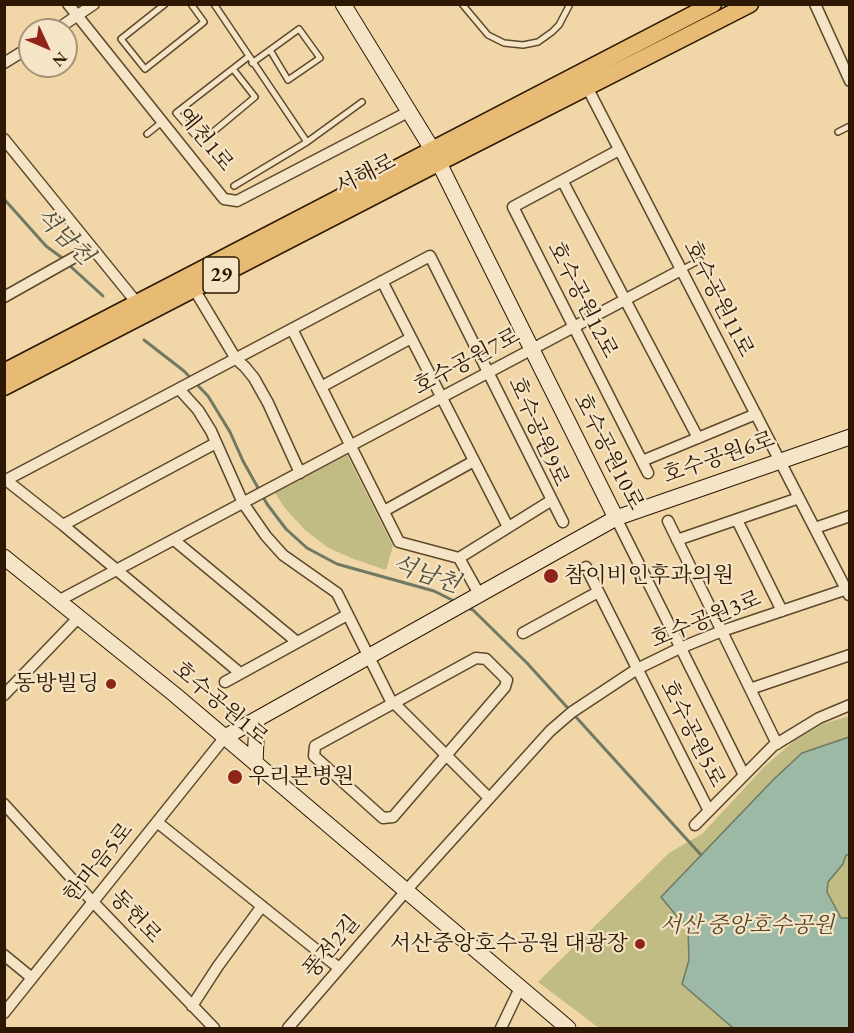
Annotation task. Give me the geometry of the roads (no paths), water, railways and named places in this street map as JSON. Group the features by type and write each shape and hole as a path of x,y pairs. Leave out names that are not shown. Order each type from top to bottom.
{"main road":[{"name":"서해로","path":"4,387 194,289 713,4"},
{"name":"서해로","path":"4,372 136,303 435,156 587,87 750,4"}],"street":[{"name":"예천1로","path":"68,4 224,199 237,201 408,112"},
{"path":"74,18 94,4"},
{"path":"343,4 435,156"},
{"path":"815,4 849,81"},
{"path":"4,63 18,54"},
{"name":"호수공원11로","path":"587,87 848,591"},
{"path":"4,139 136,303"},
{"name":"호수공원12로","path":"619,150 513,207 648,473"},
{"name":"호수공원10로","path":"435,156 744,775"},
{"name":"호수공원12로","path":"563,182 698,438"},
{"path":"4,297 91,248"},
{"name":"호수공원9로","path":"179,389 430,256 552,500 459,558"},
{"name":"호수공원7로","path":"248,500 681,270"},
{"path":"382,281 508,527"},
{"path":"194,289 236,359 254,378 300,472"},
{"path":"292,329 399,542 459,558 479,594"},
{"path":"321,387 411,338"},
{"path":"240,673 6,480 179,389 198,410 211,430 266,536 283,555 337,593 367,657 394,703 489,798 406,891"},
{"path":"642,461 756,414"},
{"name":"호수공원6로","path":"367,657 616,518 849,437"},
{"path":"63,525 216,443"},
{"path":"384,511 474,460"},
{"path":"677,540 799,498"},
{"path":"58,601 248,500"},
{"path":"552,500 563,522"},
{"path":"814,528 849,516"},
{"path":"737,520 782,611"},
{"path":"668,521 777,744"},
{"path":"174,540 297,642"},
{"name":"호수공원1로","path":"7,564 58,601 225,737 568,1029"},
{"name":"호수공원5로","path":"586,567 709,811 777,744 819,718 849,705"},
{"name":"호수공원3로","path":"489,798 558,724 638,669 680,648 722,631 848,591"},
{"path":"524,633 598,592"},
{"path":"225,682 347,615"},
{"path":"4,695 78,618"},
{"path":"750,689 849,655"},
{"path":"225,737 367,657"},
{"path":"476,658 486,659 507,680 505,687 446,756 393,817 383,818 314,756 315,746 476,658"},
{"path":"255,763 257,719"},
{"name":"한마음5로","path":"4,1013 225,737"},
{"name":"동헌로","path":"4,804 93,902 214,1029"},
{"path":"695,825 709,811"},
{"path":"157,822 339,969"},
{"name":"풍전2길","path":"288,1029 406,891"},
{"path":"192,1006 262,906"},
{"path":"4,956 32,978"},
{"path":"501,1029 520,988"}],"lane":[{"path":"165,4 121,39 145,69 204,22 191,4"},
{"path":"214,4 307,142"},
{"path":"462,4 488,35 504,43 523,45 538,42 552,32 559,25 570,4"},
{"path":"233,69 255,97 201,142 176,113 233,69 270,50 299,29 320,58 288,80 270,50"},
{"path":"234,186 307,142 362,102"},
{"path":"147,134 162,122"},
{"path":"838,132 849,126"},
{"path":"681,270 700,260"}],"waterway":[{"name":"석남천","path":"4,199 46,246 65,260"},
{"name":"석남천","path":"69,265 103,296"},
{"name":"석남천","path":"144,340 184,371 208,396 230,432 267,504 286,529 307,548 337,564 434,591 456,602"},
{"name":"석남천","path":"468,608 473,610 527,663 701,855"}],"place":[{"name":"참이비인후과의원","path":"551,576"},
{"name":"동방빌딩","path":"111,684"},
{"name":"우리본병원","path":"235,777"},
{"name":"서산중앙호수공원 대광장","path":"640,944"}],"park label":[{"name":"서산 중앙호수공원","path":"747,926"}]}
